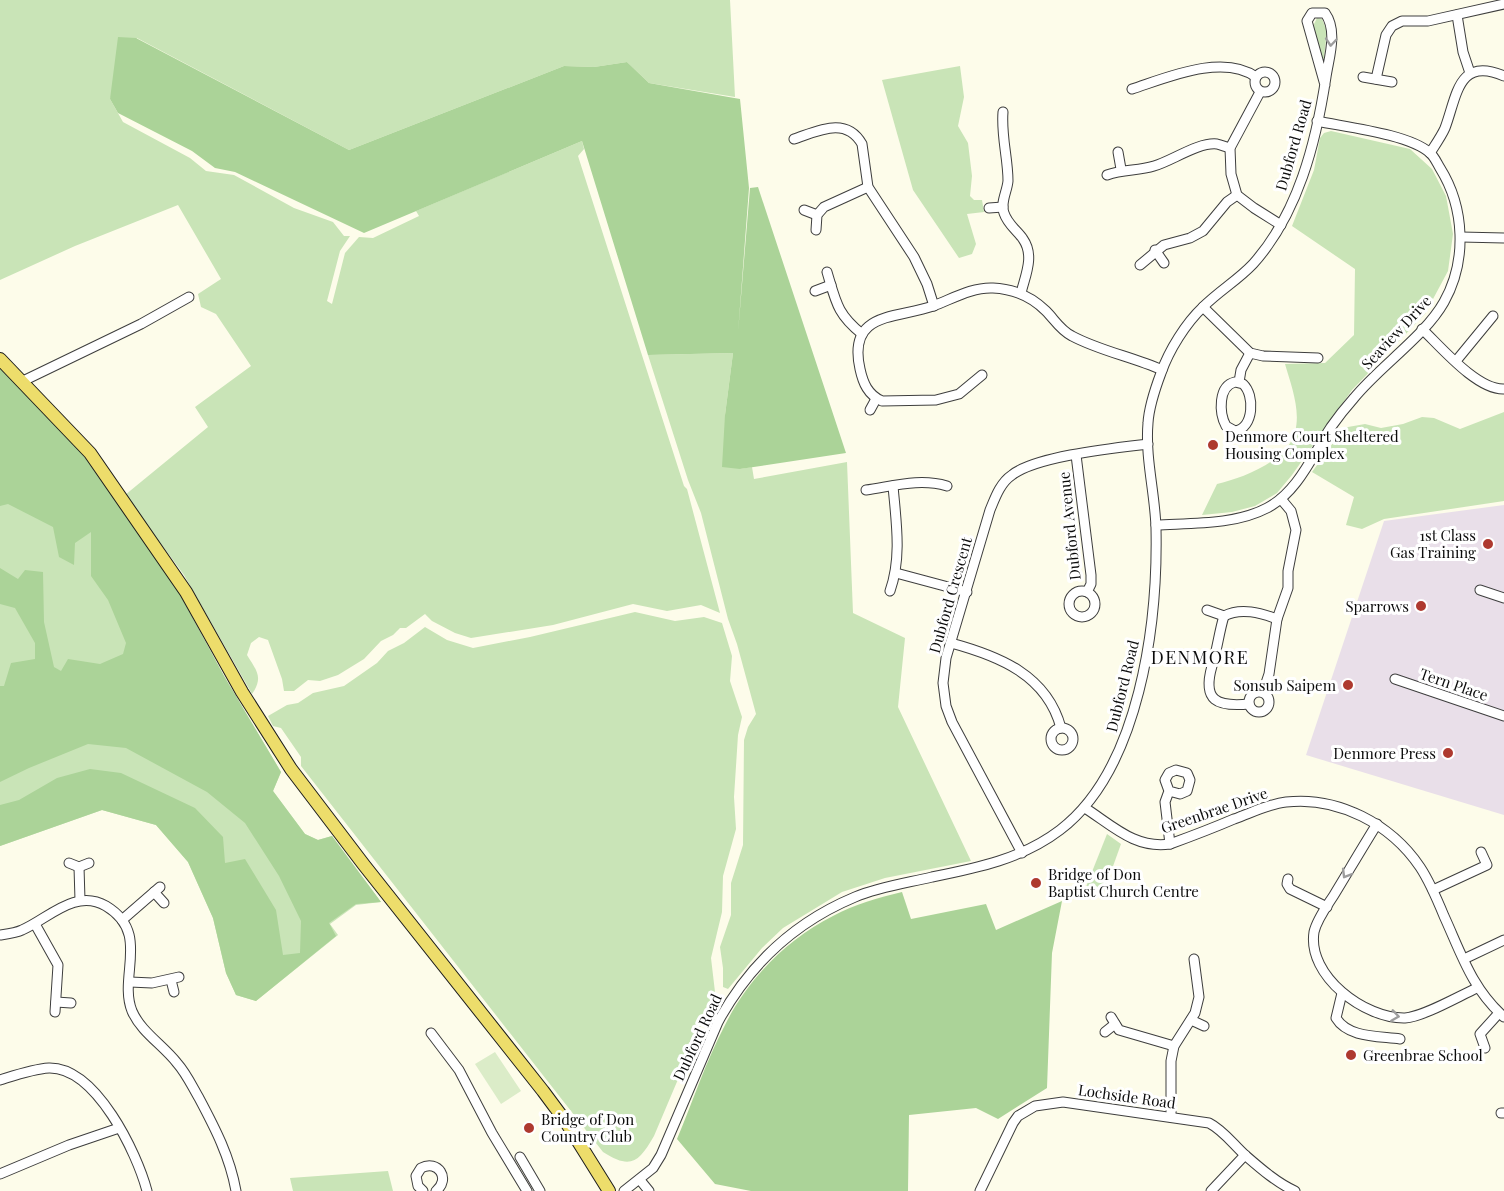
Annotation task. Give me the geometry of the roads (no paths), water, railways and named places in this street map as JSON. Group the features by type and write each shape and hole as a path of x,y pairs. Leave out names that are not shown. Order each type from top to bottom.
{"main road":[{"path":"0,359 90,453 186,592 242,692 291,769 349,846 555,1106 609,1191"}],"street":[{"path":"1376,79 1386,34 1392,26 1402,21 1428,21 1504,4"},
{"name":"Dubford Road","path":"624,1191 653,1168 661,1155 717,1022 754,968 782,941 818,915 857,896 1000,862 1041,844 1084,808 1107,777 1130,723 1150,639 1156,525 1148,422 1162,370 1182,334 1203,307 1250,267 1268,246 1281,225 1302,177 1325,85 1331,28 1328,16 1319,12 1312,14 1307,21 1325,85"},
{"path":"1457,15 1463,52 1470,73"},
{"path":"1132,89 1189,72 1229,66 1244,70 1256,77"},
{"path":"1317,121 1408,141 1430,153 1444,131 1455,93 1462,79 1470,73 1490,71 1504,76"},
{"path":"1265,72 1271,74 1274,79 1273,89 1260,92 1255,87 1256,77 1265,72"},
{"path":"1363,76 1392,82"},
{"path":"1260,92 1230,148 1231,174 1237,195 1281,225"},
{"path":"1004,112 1002,134 1008,181 1003,212 1011,227 1024,240 1028,248 1029,261 1021,293"},
{"path":"794,139 838,127 851,131 862,144 868,187 914,257 927,284 934,306"},
{"path":"1107,175 1121,169 1151,167 1203,146 1216,144 1230,148"},
{"path":"1118,152 1121,169"},
{"name":"Seaview Drive","path":"1156,525 1243,517 1267,508 1281,499 1354,397 1422,330 1444,303 1455,274 1461,237 1451,189 1430,153"},
{"path":"816,230 817,215 824,207 868,187"},
{"path":"1140,265 1155,250 1164,245 1190,238 1203,231 1227,202 1237,195"},
{"path":"989,208 1003,207"},
{"path":"804,210 817,215"},
{"path":"1461,237 1504,238"},
{"path":"1155,250 1164,263"},
{"path":"827,272 841,314 862,334"},
{"path":"815,291 831,285"},
{"path":"981,375 959,394 936,400 894,402 876,399 865,386 860,372 858,352 862,334 876,321 887,316 922,310 969,291 993,288 1021,293 1032,299 1070,335 1162,370"},
{"path":"23,381 141,324 189,297"},
{"path":"1203,307 1250,353 1263,356 1318,358"},
{"path":"1456,361 1493,316"},
{"path":"1422,330 1473,376 1491,386 1504,389"},
{"path":"1239,382 1240,370 1250,353"},
{"path":"1239,382 1246,386 1249,392 1250,418 1244,428 1235,431 1228,429 1224,423 1223,392 1230,383 1239,382"},
{"path":"870,410 876,399"},
{"name":"Dubford Crescent","path":"1022,853 952,722 946,706 944,673 990,510 995,496 1011,475 1030,464 1148,444"},
{"name":"Dubford Avenue","path":"1076,455 1091,575 1091,584 1087,592"},
{"path":"866,490 937,478 948,486"},
{"path":"890,591 896,573 897,531 893,486"},
{"path":"1263,692 1269,674 1277,620 1288,588 1288,571 1296,530 1291,511 1281,499"},
{"path":"896,573 967,592"},
{"path":"1479,590 1504,598"},
{"path":"1207,610 1224,616"},
{"path":"1249,704 1223,703 1210,694 1208,688 1209,674 1224,616 1231,612 1241,611 1259,613 1277,620"},
{"path":"951,643 996,657 1021,671 1043,691 1057,711 1061,728"},
{"name":"Tern Place","path":"1395,679 1504,716"},
{"path":"1249,704 1255,711 1266,710 1270,700 1263,692"},
{"path":"1249,704 1254,693 1263,692"},
{"path":"1169,791 1165,802 1170,844"},
{"name":"Greenbrae Drive","path":"1084,808 1130,837 1154,846 1170,844 1264,807 1287,802 1315,802 1355,812 1377,824 1419,865 1433,890 1477,988 1502,1015"},
{"path":"1377,824 1315,928 1315,951 1326,974 1342,993 1363,1007 1392,1017 1407,1018 1418,1015 1477,988"},
{"path":"1433,890 1487,865 1481,852"},
{"path":"69,863 79,867 89,863"},
{"path":"79,867 80,900"},
{"path":"1288,879 1287,884 1290,890 1327,907"},
{"path":"122,920 157,889 164,903"},
{"path":"0,935 20,932 58,909 80,900 105,905 122,920 131,943 132,1010 141,1026 165,1049 190,1082 226,1154 236,1191"},
{"path":"34,924 58,965 55,1007 70,1003"},
{"path":"1464,959 1504,940"},
{"path":"1171,1117 1171,1062 1174,1046 1195,1013 1199,997 1194,959"},
{"path":"130,982 152,983 175,978 174,992"},
{"path":"1342,993 1336,1018 1344,1029 1400,1039"},
{"path":"1485,1048 1480,1034 1502,1015"},
{"path":"1191,1020 1204,1026"},
{"path":"1105,1032 1113,1021 1119,1030 1128,1034 1174,1046"},
{"path":"431,1033 459,1070 492,1133 527,1191"},
{"path":"0,1080 50,1068 66,1071 79,1078 99,1098 119,1128 132,1151 147,1191"},
{"name":"Lochside Road","path":"980,1191 1015,1120 1026,1110 1035,1106 1063,1102 1209,1123 1216,1126 1245,1155 1278,1182 1294,1191"},
{"path":"0,1174 69,1145 119,1128"},
{"path":"1211,1191 1245,1155"},
{"path":"520,1157 540,1191"},
{"path":"423,1191 418,1186 416,1176 425,1166 435,1166 442,1172 444,1181 442,1189"},
{"path":"640,1180 649,1191"}],"place":[{"name":"Denmore Court Sheltered Housing Complex","path":"1213,445"},
{"name":"1st Class Gas Training","path":"1488,544"},
{"name":"Sparrows","path":"1421,606"},
{"name":"Sonsub Saipem","path":"1348,685"},
{"name":"Denmore Press","path":"1448,753"},
{"name":"Bridge of Don Baptist Church Centre","path":"1036,883"},
{"name":"Greenbrae School","path":"1351,1055"},
{"name":"Bridge of Don Country Club","path":"529,1128"}],"district":[{"name":"DENMORE","path":"1200,657"}]}
